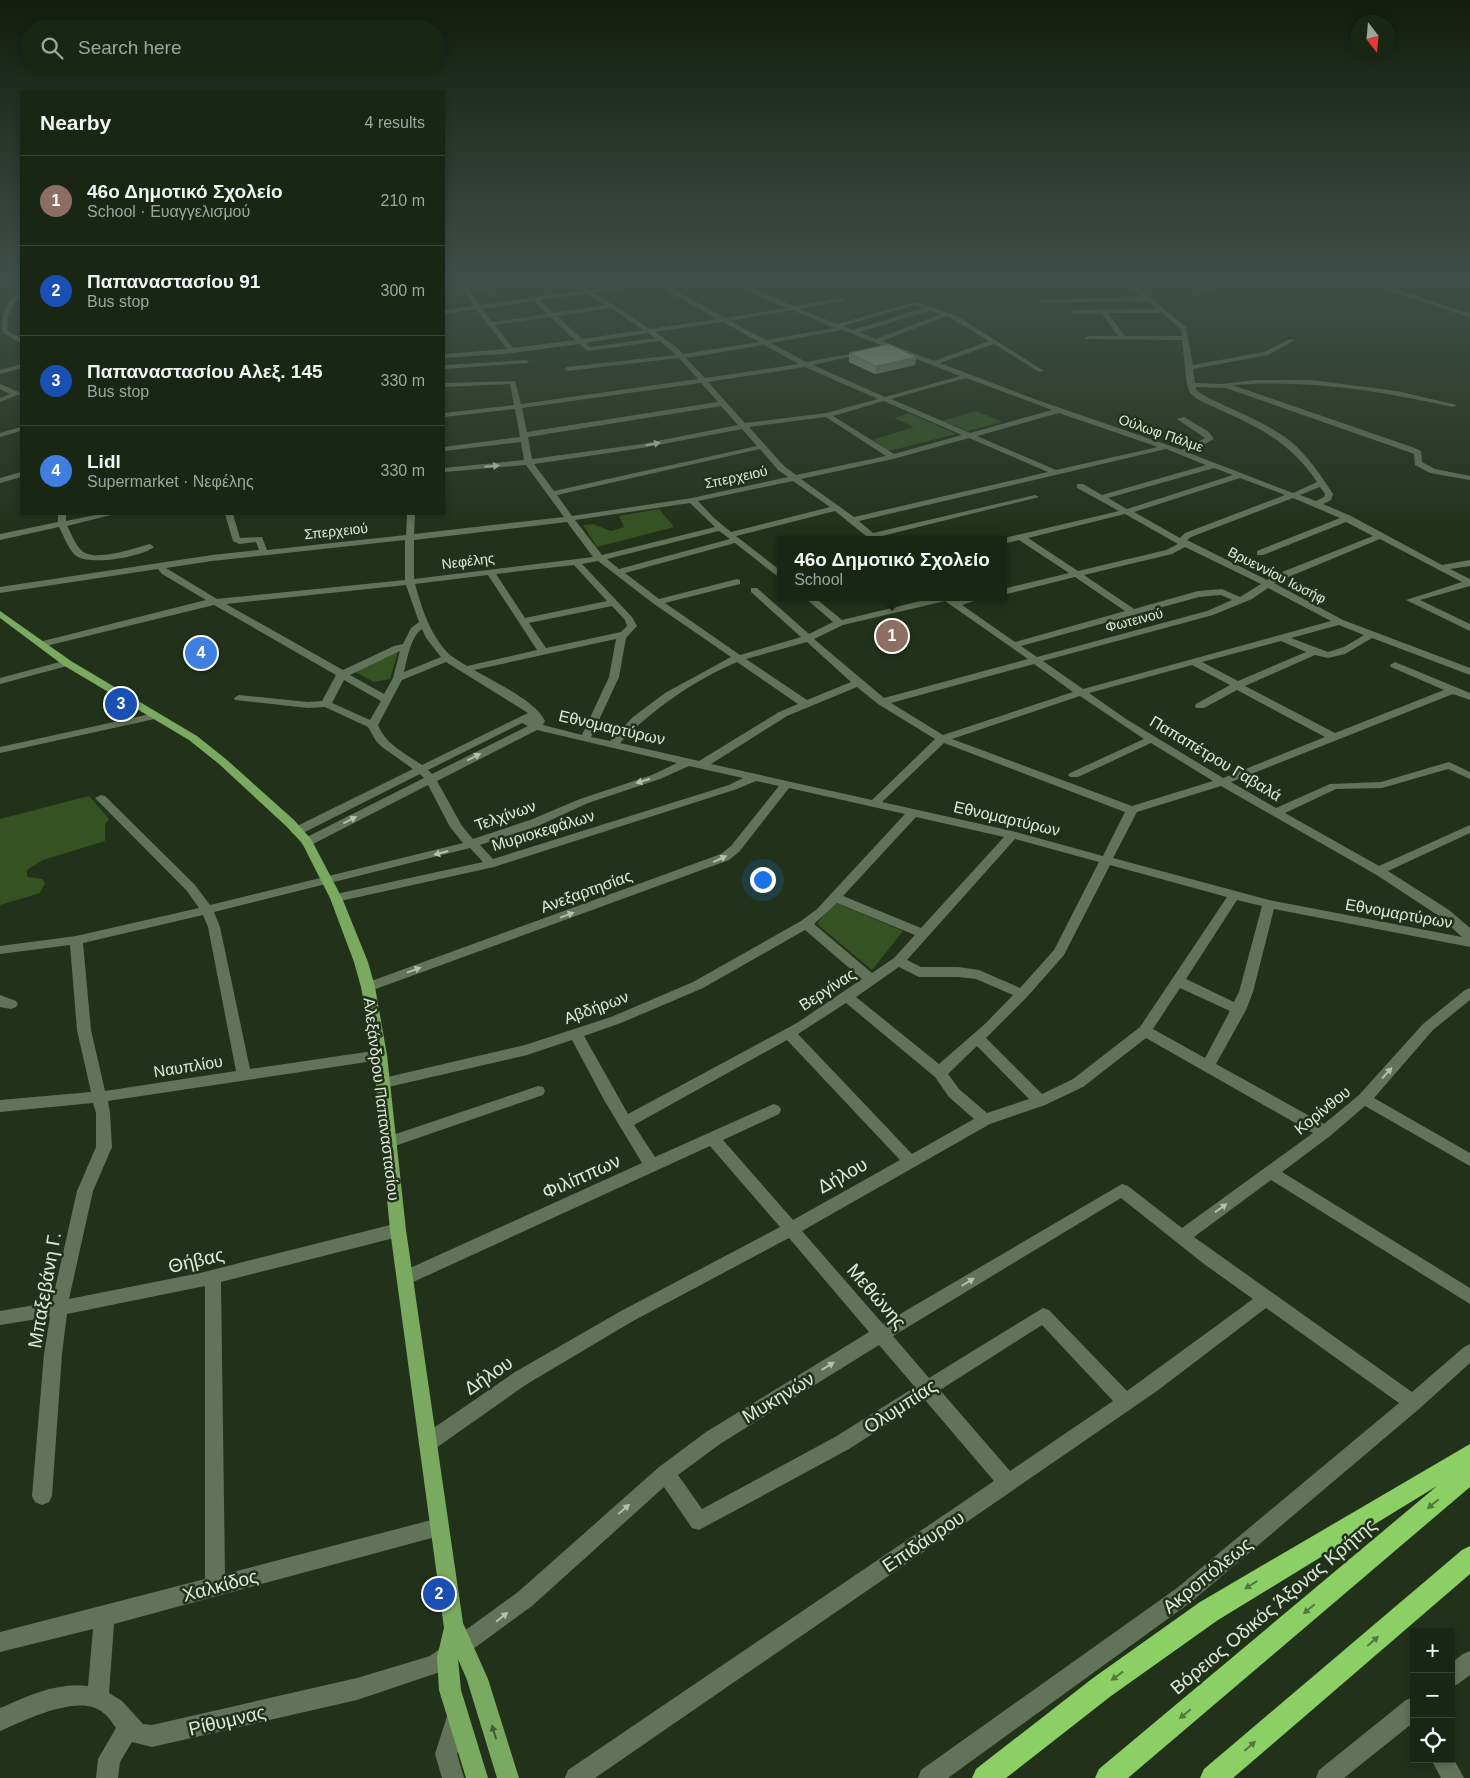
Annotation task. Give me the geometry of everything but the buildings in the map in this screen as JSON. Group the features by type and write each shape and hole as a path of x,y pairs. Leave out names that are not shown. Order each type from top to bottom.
{"highway":[{"path":"984,1778 1102,1687 1209,1611 1470,1454"},
{"name":"Βόρειος Οδικός Άξονας Κρήτης","path":"1108,1778 1470,1473"},
{"path":"1213,1778 1470,1558"}],"main road":[{"name":"Αλεξάνδρου Παπαναστασίου","path":"0,614 67,663 193,738 217,757 302,836 336,898 361,962 368,987 380,1054 398,1230 429,1442 455,1644 450,1690 477,1778"},
{"name":"Αλεξάνδρου Παπαναστασίου","path":"455,1644 477,1679 508,1778"}],"street":[{"path":"445,367 526,362"},
{"path":"567,369 634,362"},
{"path":"687,362 761,447 793,478 837,508 872,536"},
{"path":"800,362 1056,473"},
{"path":"445,415 519,408 819,362"},
{"path":"1026,362 1041,371"},
{"path":"1188,362 1191,385 1193,391 1200,397 1284,440 1308,463 1330,496 1317,504"},
{"path":"1189,368 1221,362"},
{"name":"Ούλωφ Πάλμε","path":"934,363 1058,411 1167,447 1317,504 1348,518 1470,583"},
{"path":"0,372 20,366"},
{"path":"445,470 529,463 642,446 743,426 827,415 967,376"},
{"path":"445,385 513,382 529,463 599,558 657,602 805,704"},
{"path":"1191,385 1314,382 1403,394 1453,405"},
{"path":"1222,385 1410,449 1419,454 1418,463 1429,470 1470,478"},
{"path":"0,386 16,394 0,400"},
{"path":"445,449 724,403"},
{"name":"Σπερχειού","path":"0,590 160,566 569,519 692,500 893,457 1058,411"},
{"path":"827,415 893,457"},
{"path":"1181,419 1206,434 1210,439 1183,453"},
{"path":"0,435 20,429"},
{"path":"552,494 761,447"},
{"path":"853,520 1167,447"},
{"path":"1100,498 1215,465"},
{"path":"0,481 20,474"},
{"path":"1007,540 1126,512 1241,475"},
{"path":"1007,591 1160,555 1185,544 1182,540 1188,535 1321,483"},
{"name":"Βρυεννίου Ιωσήφ","path":"1080,486 1185,544 1266,583 1340,622 1470,672"},
{"path":"882,536 1035,497"},
{"path":"692,500 721,528 777,573"},
{"path":"617,572 837,508"},
{"path":"62,515 62,524 77,553 88,558 102,558 150,547"},
{"path":"0,537 106,515"},
{"path":"229,515 236,539 259,539 264,553"},
{"path":"411,515 409,538 410,582 424,623 436,646 447,658 466,669 536,721"},
{"path":"1260,553 1348,518"},
{"name":"Νεφέλης","path":"42,644 215,602 410,582 576,562 721,528"},
{"name":"Φωτεινού","path":"882,702 1192,618 1241,601 1250,597 1266,583 1382,536"},
{"path":"1021,537 1132,612"},
{"path":"576,562 632,624 632,628 620,639 614,677 585,739"},
{"path":"1441,568 1470,563"},
{"path":"160,566 165,572 215,602 387,700"},
{"path":"491,573 525,621 543,652"},
{"path":"657,602 737,582"},
{"path":"1470,583 1412,600 1470,628"},
{"path":"754,590 858,683 882,702 942,739 1132,810 1222,782 1453,690"},
{"path":"1014,644 1212,592 1222,592 1241,601"},
{"path":"813,601 840,623"},
{"path":"612,745 637,719 669,695 717,667 738,658 807,639 840,623 943,601"},
{"name":"Παπαπέτρου Γαβαλά","path":"950,601 1039,661 1109,712 1222,782 1379,871 1444,913 1468,933 1470,942"},
{"path":"525,621 613,603"},
{"path":"874,804 942,739 1082,692 1340,622"},
{"path":"424,623 414,630 398,678 373,725 374,730 392,750 422,770 431,780 457,828 484,853 490,864"},
{"path":"466,669 624,634"},
{"path":"1282,638 1326,656 1334,655 1372,634"},
{"path":"326,704 341,674 397,648 407,647"},
{"path":"1200,706 1238,685 1314,652"},
{"path":"398,678 447,658"},
{"path":"1194,662 1335,738"},
{"path":"0,681 67,663"},
{"path":"1396,666 1470,697"},
{"path":"701,765 772,721 805,704 858,683"},
{"path":"239,698 308,705 326,704 373,725"},
{"path":"0,750 155,716"},
{"name":"Εθνομαρτύρων","path":"302,836 422,770 522,719 536,721 585,739 1012,836 1270,904 1470,942"},
{"name":"Εθνομαρτύρων","path":"302,836 431,780 536,721"},
{"path":"1074,775 1152,738"},
{"name":"Τελχίνων","path":"0,950 76,940 327,881 473,844 534,823 590,799 656,777 688,762"},
{"path":"1277,812 1340,784 1374,787 1443,765 1456,767 1470,776"},
{"name":"Μυριοκεφάλων","path":"336,898 490,864 733,787 755,778"},
{"name":"Ανεξαρτησίας","path":"368,987 726,857 735,849 786,785"},
{"path":"101,798 192,888 207,910 214,927 244,1075"},
{"path":"940,1073 947,1064 1022,994 1059,952 1108,860 1132,810"},
{"path":"914,813 836,898 924,934"},
{"path":"1379,871 1470,829"},
{"name":"Βεργίνας","path":"625,1123 789,1033 847,997 898,961 1012,836"},
{"name":"Δήλου","path":"429,1442 492,1397 555,1356 985,1120 1040,1101 1078,1083 1145,1031 1234,895"},
{"name":"Αβδήρων","path":"384,1083 527,1050 616,1020 698,985 806,924 836,898"},
{"path":"1208,1066 1246,992 1270,904"},
{"path":"806,924 872,980"},
{"name":"Μπαξεβάνη Γ.","path":"42,1496 50,1389 59,1310 85,1191 104,1147 103,1113 84,1030 76,940"},
{"path":"898,961 919,972 979,974 1022,994"},
{"path":"1178,981 1238,1010"},
{"name":"Κορίνθου","path":"1182,1237 1324,1132 1364,1099 1428,1027 1470,993"},
{"path":"847,997 940,1073 958,1097 985,1120"},
{"path":"1145,1031 1324,1132"},
{"path":"575,1033 625,1123 652,1166"},
{"path":"789,1033 910,1161"},
{"path":"977,1038 1040,1101"},
{"name":"Ναυπλίου","path":"0,1106 100,1097 380,1054"},
{"path":"390,1142 538,1091"},
{"path":"1364,1099 1470,1160"},
{"name":"Φιλίππων","path":"405,1278 774,1110"},
{"name":"Μεθώνης","path":"713,1138 1008,1483"},
{"path":"1270,1172 1470,1296"},
{"name":"Μυκηνών","path":"455,1644 525,1599 666,1473 733,1425 1122,1190 1182,1237"},
{"name":"Θήβας","path":"0,1318 97,1303 213,1278 398,1230"},
{"path":"1182,1237 1265,1299 1413,1403"},
{"path":"213,1278 215,1586"},
{"name":"Επιδάυρου","path":"576,1778 1174,1369 1265,1299"},
{"name":"Ολυμπίας","path":"666,1473 699,1521 842,1443 1043,1315 1126,1402"},
{"name":"Ακροπόλεως","path":"928,1778 1184,1596 1413,1403 1470,1352"},
{"name":"Χαλκίδος","path":"0,1642 439,1527"},
{"path":"98,1698 104,1616"},
{"name":"Ρίθυμνας","path":"129,1728 139,1736 189,1729 392,1679 425,1668 455,1644"},
{"path":"1455,1674 1470,1661"},
{"path":"0,1720 23,1708 43,1702 78,1696 98,1698 114,1709 129,1728 109,1759 107,1778"},
{"path":"1327,1778 1410,1713"},
{"path":"453,1778 446,1754 458,1716"},
{"path":"1444,1763 1453,1778"}],"green space":[{"path":"976,411 1003,422 967,431 942,421"},
{"path":"909,413 956,434 889,451 872,440 914,427 894,418"},
{"path":"659,509 674,527 597,547 583,525 593,524 611,531 624,527 619,516"},
{"path":"398,652 390,679 374,682 355,672"},
{"path":"89,796 109,819 105,825 105,841 43,860 27,870 27,877 42,879 45,883 40,893 0,905 0,819"},
{"path":"834,902 903,931 872,970 817,924"}],"place":[{"name":"46ο Δημοτικό Σχολείο","path":"892,636"},
{"name":"Lidl","path":"201,653"},
{"name":"Παπαναστασίου Αλεξ. 145","path":"121,704"},
{"name":"Παπαναστασίου 91","path":"439,1594"}]}
